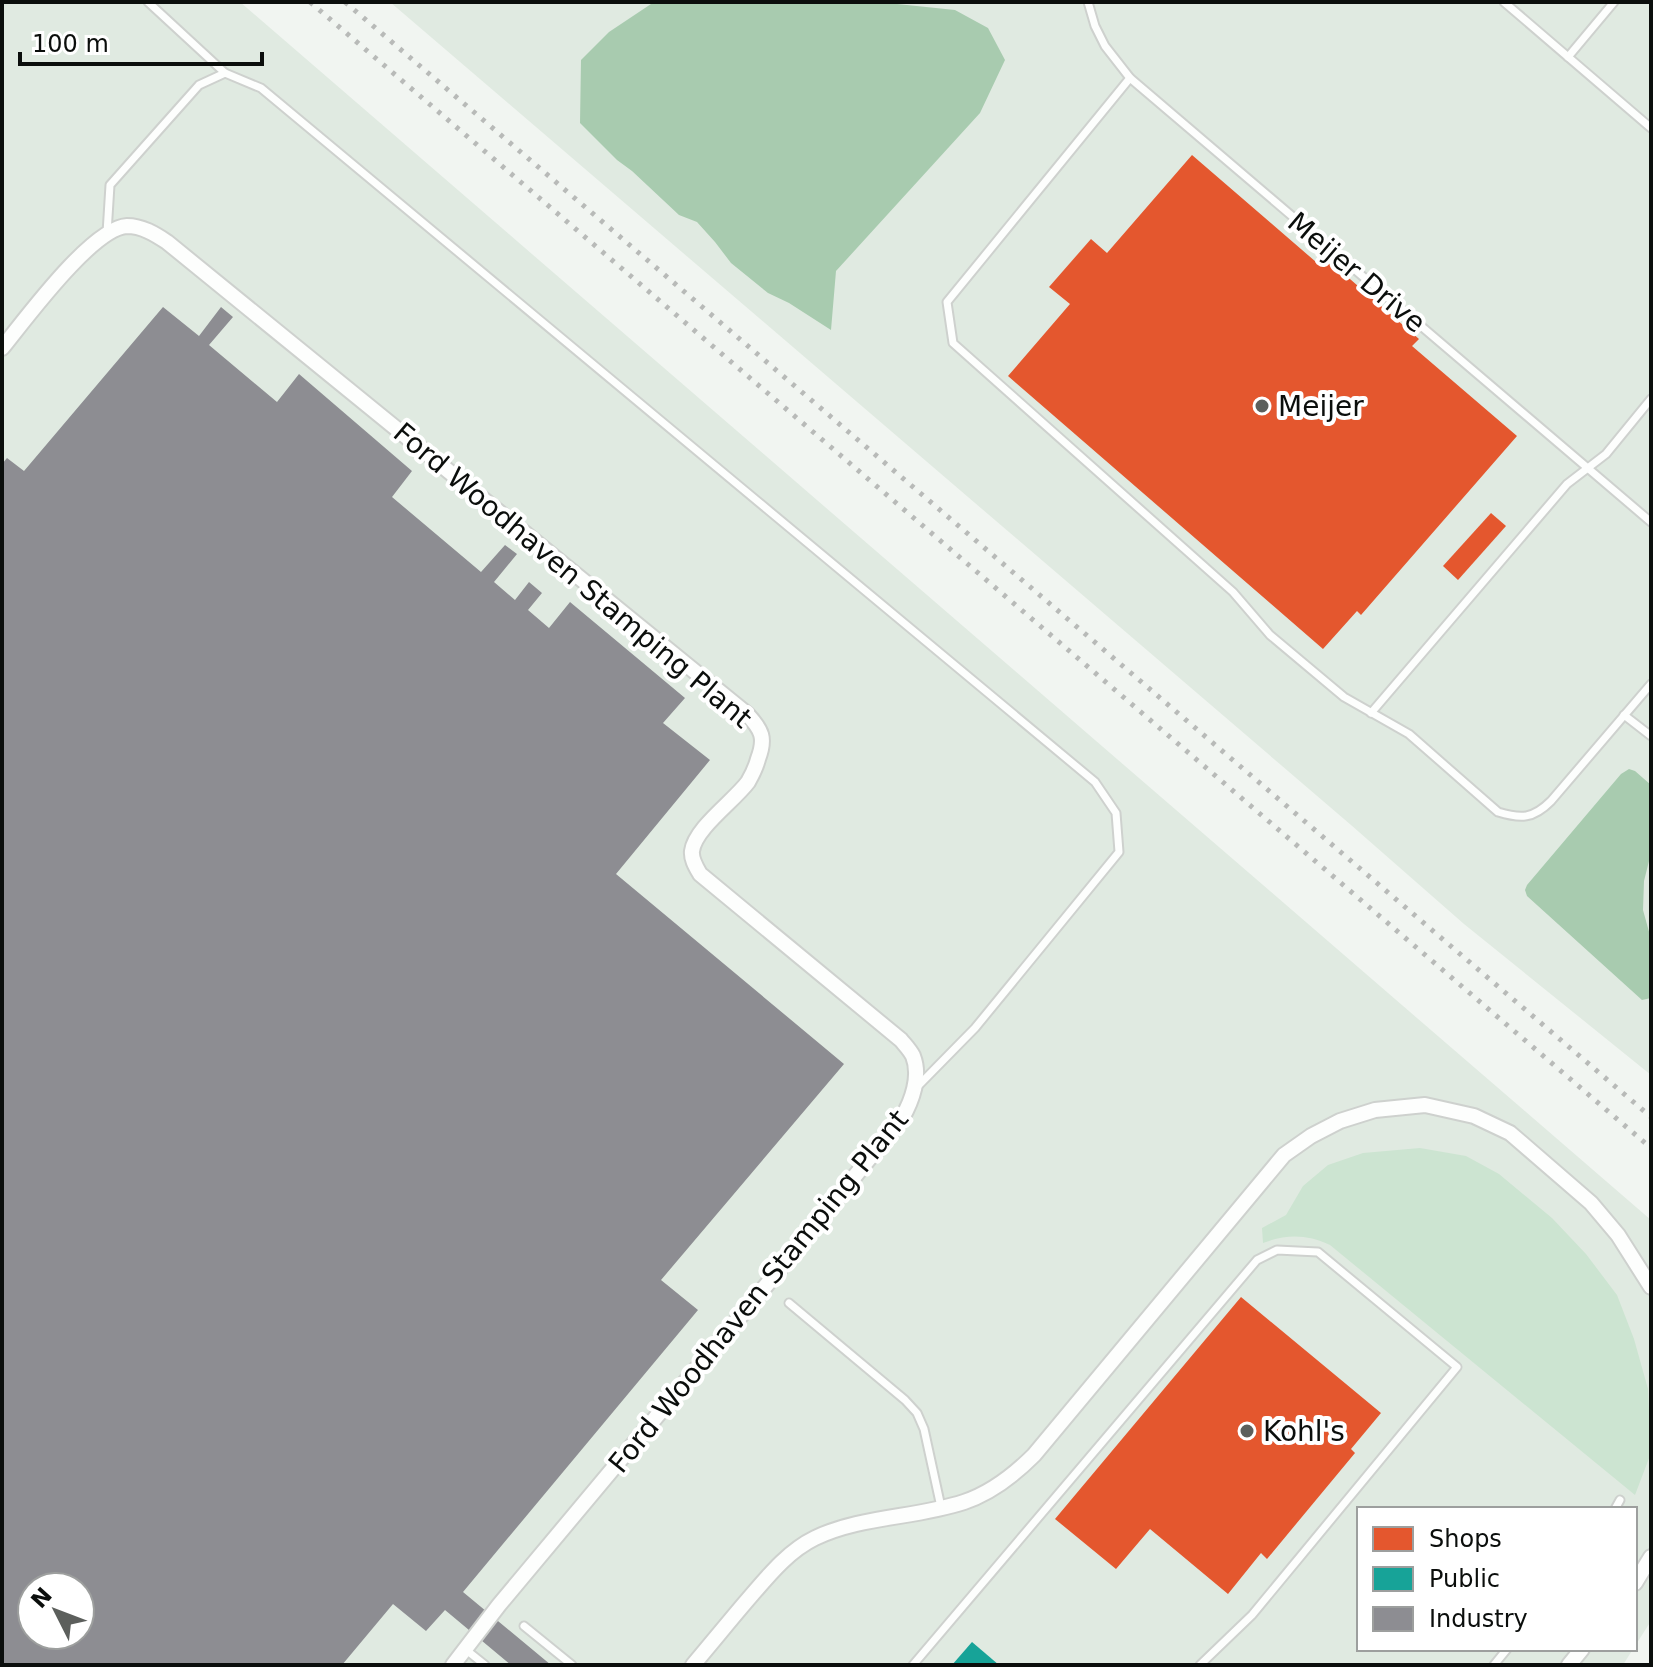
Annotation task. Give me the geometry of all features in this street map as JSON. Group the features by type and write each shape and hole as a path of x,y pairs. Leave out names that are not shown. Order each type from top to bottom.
{"street":[{"name":"Ford Woodhaven Stamping Plant","path":"107,233 127,226 138,227 167,242 747,714 763,736 762,749 747,783 695,841 692,849 695,865 700,874 901,1040 912,1053 914,1091 902,1118 499,1605 453,1665"},
{"path":"2,348 75,261 107,233"},
{"path":"693,1665 767,1578 792,1553 814,1538 841,1528 964,1502 996,1487 1016,1473 1284,1155 1340,1121 1375,1110 1425,1105 1474,1116 1510,1133 1591,1203 1618,1235 1651,1287"},
{"path":"1637,1580 1651,1557"}],"lane":[{"path":"148,2 225,73 261,88 1095,782 1116,813 1119,852 975,1028 914,1091"},
{"name":"Meijer Drive","path":"1088,2 1105,46 1130,78 1651,522"},
{"path":"1504,2 1651,128"},
{"path":"1568,57 1614,2"},
{"path":"107,233 110,185 199,85 225,73"},
{"path":"1130,78 947,302 953,343 1233,592 1270,635 1344,697 1409,734 1498,812 1516,818 1538,813 1651,684"},
{"path":"1371,713 1567,484 1606,454 1651,399"},
{"path":"1624,715 1651,736"},
{"path":"913,1665 1257,1260 1277,1250 1318,1252 1457,1367 1252,1615 1200,1665"},
{"path":"789,1303 917,1413 924,1429 941,1507"},
{"path":"1616,1507 1620,1500"},
{"path":"524,1626 572,1665"},
{"path":"465,1649 485,1665"}],"shaded area":[{"path":"2,2 240,2 1651,1220 1651,1621 1637,1643 1637,1507 1357,1507 1357,1651 1632,1651 1623,1665 2,1665"},
{"path":"390,2 1651,2 1651,1075 1464,924"},
{"path":"654,2 878,2 955,10 988,28 1005,60 980,113 836,271 831,330 768,293 731,263 697,222 679,215 580,123 581,60 609,32"},
{"path":"1629,769 1651,785 1651,853 1644,881 1643,910 1651,939 1651,998 1642,1000 1527,896 1525,890 1621,774"},
{"path":"1420,1148 1466,1156 1499,1174 1552,1218 1586,1254 1617,1295 1648,1389 1651,1453 1635,1495 1330,1245 1296,1236 1263,1243 1262,1228 1286,1215 1303,1186 1328,1165 1363,1153"}],"building: Shops":[{"name":"Meijer","path":"1192,155 1316,262 1325,252 1333,259 1335,266 1419,339 1412,346 1517,436 1361,615 1357,611 1323,649 1008,376 1070,304 1049,287 1091,239 1107,253"},
{"path":"1491,513 1506,526 1458,580 1443,566"},
{"name":"Kohl's","path":"1241,1297 1381,1413 1351,1449 1355,1453 1267,1559 1261,1553 1228,1594 1150,1529 1116,1569 1055,1519"}],"building: Public":[{"path":"972,1642 999,1665 952,1665"}],"building: Industry":[{"path":"163,307 199,336 221,307 233,317 209,345 277,402 299,374 412,471 392,497 481,572 505,545 517,554 494,582 515,600 529,582 542,593 528,610 549,628 570,602 685,698 663,723 710,760 616,874 844,1064 661,1280 698,1310 463,1592 551,1665 511,1665 445,1610 426,1631 393,1604 342,1665 2,1665 2,464 7,458 24,471"}],"railway":[{"path":"310,2 1651,1148"},
{"path":"345,2 1651,1117"}],"place":[{"name":"Meijer","path":"1262,406"},
{"name":"Kohl's","path":"1247,1431"}]}
